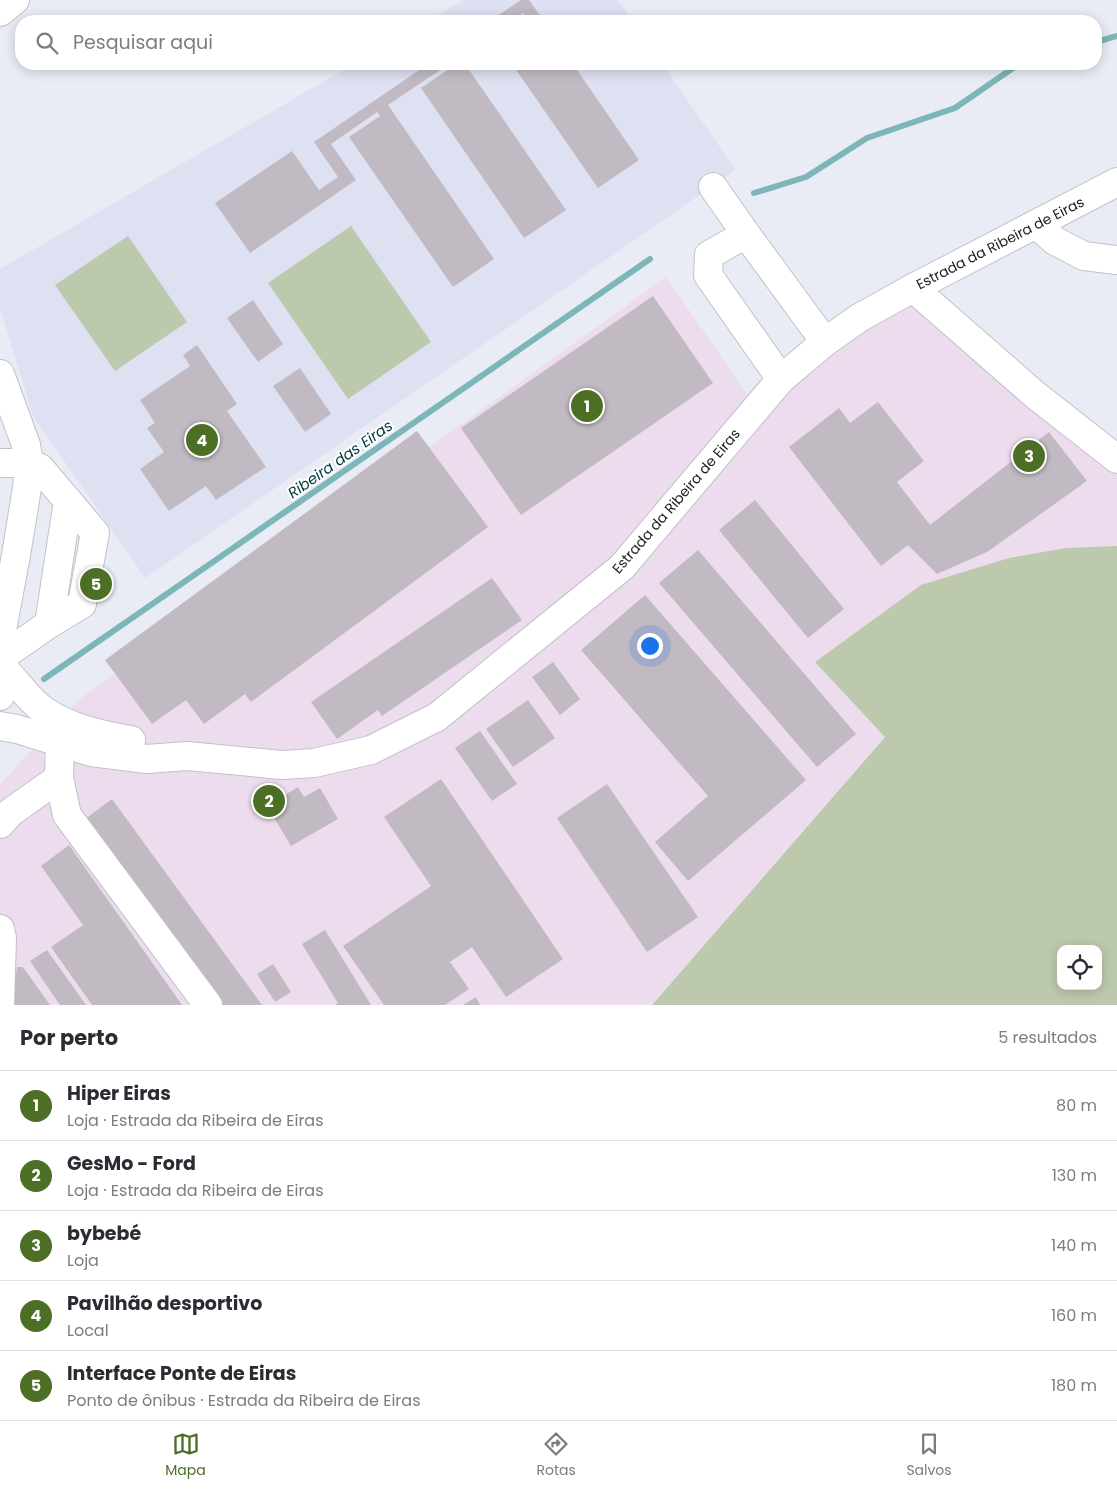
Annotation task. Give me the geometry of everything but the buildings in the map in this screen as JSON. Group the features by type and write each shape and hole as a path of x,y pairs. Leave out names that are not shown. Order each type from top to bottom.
{"main road":[{"path":"0,12 15,0"},
{"name":"Estrada da Ribeira de Eiras","path":"0,726 17,729 91,752 147,759 187,756 282,765 314,763 371,750 438,717 622,567 782,379 825,342 858,318 1117,182"},
{"path":"713,186 825,342"},
{"path":"1036,224 1055,241 1084,256 1117,260"},
{"path":"746,234 709,255 708,275 782,379"},
{"path":"913,288 1034,394 1117,459"},
{"path":"0,374 26,445 29,463 27,488 8,555 2,663"},
{"path":"0,463 29,463 40,468 95,533 82,604 48,624 2,663"},
{"name":"Estrada da Ribeira de Eiras","path":"2,663 42,710 67,724 99,734 148,742 187,756"},
{"path":"60,743 59,778 67,815 208,1005"},
{"path":"0,824 12,812 59,778"},
{"path":"0,929 2,938 0,1003"}],"shaded area":[{"path":"464,0 618,0 629,15 438,15"},
{"path":"344,70 666,70 736,170 145,578 33,416 0,308 0,269"},
{"path":"666,277 750,398 913,303 1117,473 1117,546 1066,548 815,662 885,736 652,1005 0,1005 0,784 77,701"}],"green space":[{"path":"351,226 431,342 348,399 268,283"},
{"path":"128,236 187,322 115,371 55,285"},
{"path":"1117,546 1117,1005 652,1005 885,737 815,662 921,585 1009,558 1066,548"}],"waterway":[{"name":"Ribeira das Eiras","path":"1102,40 1117,36"},
{"name":"Ribeira das Eiras","path":"754,193 806,177 867,138 955,108 1010,70"},
{"name":"Ribeira das Eiras","path":"44,679 650,259"}],"place":[{"name":"Hiper Eiras","path":"587,406"},
{"name":"Pavilhão desportivo","path":"202,440"},
{"name":"bybebé","path":"1029,456"},
{"name":"Interface Ponte de Eiras","path":"96,584"},
{"name":"GesMo - Ford","path":"269,801"}]}
